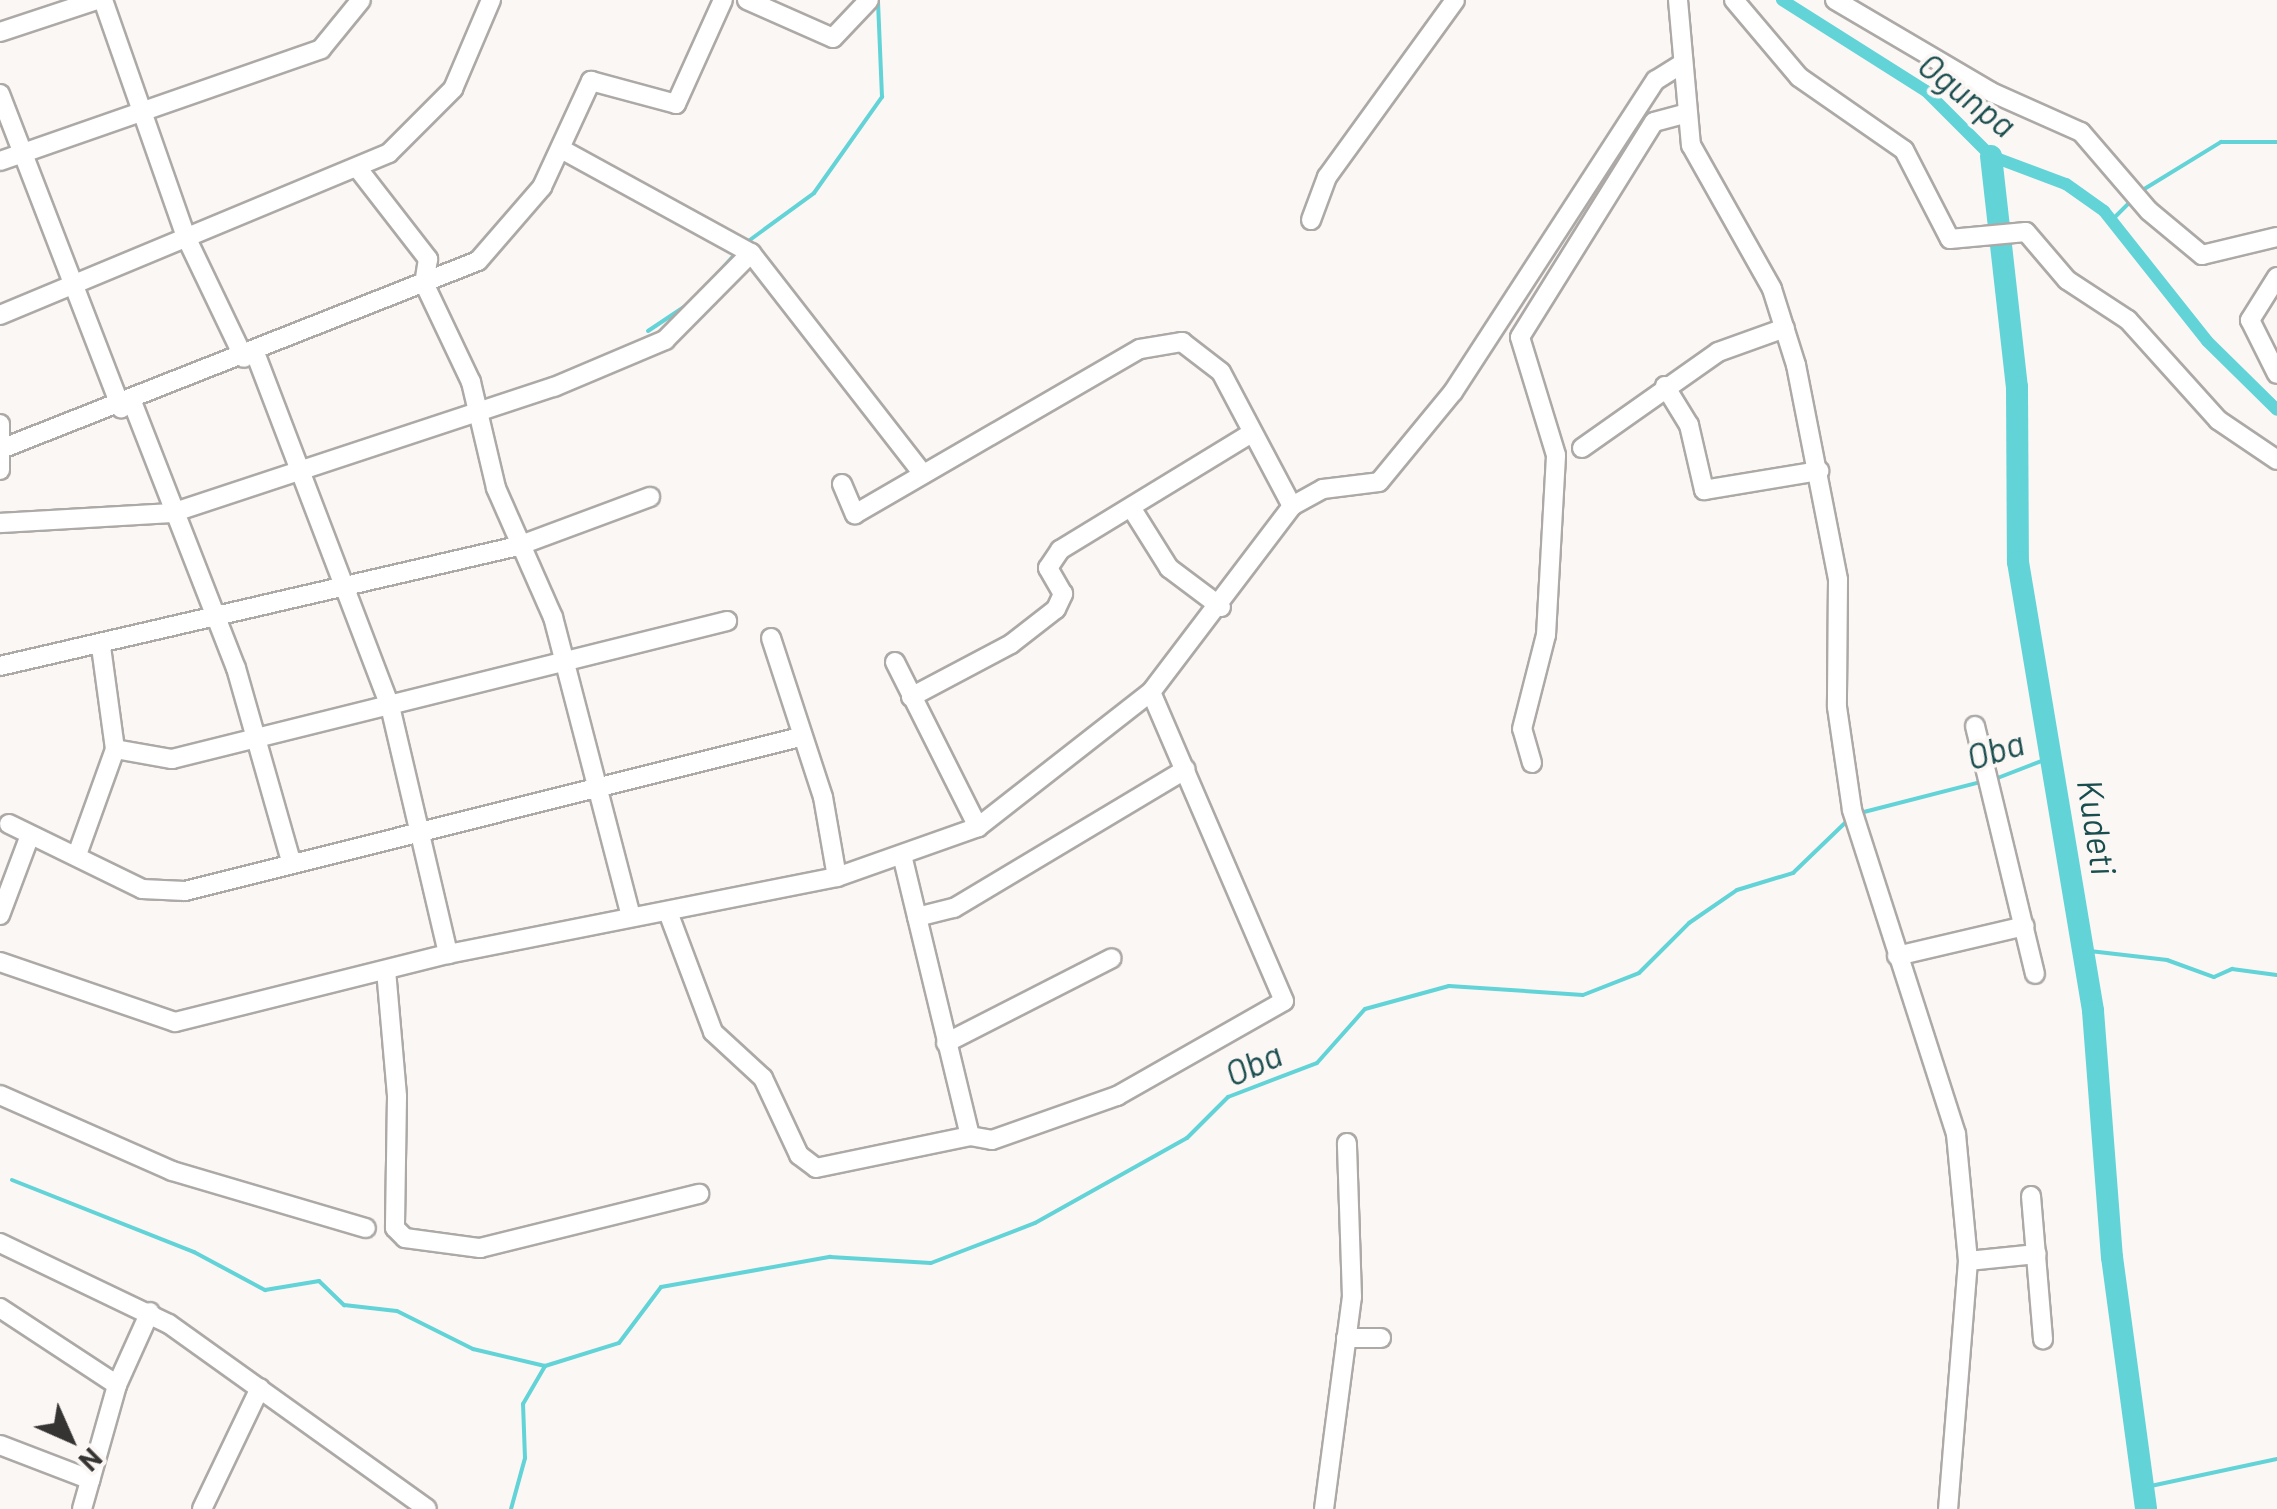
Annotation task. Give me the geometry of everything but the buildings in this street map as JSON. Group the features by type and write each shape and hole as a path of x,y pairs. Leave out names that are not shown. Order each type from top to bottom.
{"street":[{"path":"0,32 100,0 186,237 249,354 390,706 448,954"},
{"path":"0,315 67,282 359,170 432,119 470,62 492,0"},
{"path":"6,447 126,404 478,261 542,187 599,78 676,104 722,0"},
{"path":"747,0 833,38 868,0"},
{"path":"1311,220 1327,177 1455,0"},
{"path":"1678,0 1682,114 1785,328 1819,471 1838,580 1837,707 1852,810 1950,1106 1968,1261 1948,1509"},
{"path":"1734,0 1792,70 1904,150 1946,233 1968,242 2022,230 2067,280 2128,320 2218,420 2277,460"},
{"path":"1834,0 1991,92 2082,132 2149,212 2202,255 2277,237"},
{"path":"0,161 321,48 359,1"},
{"path":"0,962 165,1022 448,954 837,876 903,860 978,828 1151,692 1220,607 1292,506 1324,489 1379,482 1453,392 1656,80 1683,64"},
{"path":"0,94 67,282 126,404 172,513 254,740 290,861"},
{"path":"1532,763 1522,729 1546,635 1556,456 1520,338 1654,122 1682,114"},
{"path":"561,149 751,253 923,474"},
{"path":"359,170 428,259 424,283 478,411 518,546 564,663 631,916"},
{"path":"0,523 172,513 294,468 478,411 648,350 751,253"},
{"path":"2277,277 2250,320 2277,374"},
{"path":"1582,448 1718,352 1785,328"},
{"path":"842,484 856,514 1140,349 1169,342 1196,348 1221,372 1250,434 1292,506"},
{"path":"1665,386 1688,425 1704,490 1819,471"},
{"path":"0,424 6,447 0,470"},
{"path":"911,697 1011,644 1056,609 1063,594 1049,558 1250,434"},
{"path":"0,666 101,648 518,546 650,497"},
{"path":"1132,509 1170,568 1220,607"},
{"path":"116,749 172,758 727,621"},
{"path":"771,638 837,876"},
{"path":"78,852 116,749 101,648"},
{"path":"895,662 978,828"},
{"path":"668,912 714,1032 763,1078 807,1164 866,1161 970,1136 992,1140 1117,1096 1284,1001 1151,692"},
{"path":"1975,726 2034,974"},
{"path":"9,824 29,838 78,852 160,892 418,834 800,737"},
{"path":"916,917 954,908 1186,769"},
{"path":"0,914 29,838"},
{"path":"903,860 970,1136"},
{"path":"1898,956 2025,926"},
{"path":"946,1043 1112,958"},
{"path":"386,970 398,1096 394,1228 405,1238 480,1248 700,1194"},
{"path":"0,1095 172,1171 366,1228"},
{"path":"1324,1509 1354,1262 1347,1143"},
{"path":"2032,1196 2044,1339"},
{"path":"0,1242 150,1312 426,1509"},
{"path":"1968,1261 2036,1254"},
{"path":"0,1308 117,1385"},
{"path":"82,1509 117,1385 150,1312"},
{"path":"1346,1338 1380,1338"},
{"path":"202,1509 260,1388"},
{"path":"0,1445 91,1480"}],"waterway":[{"path":"743,245 814,193 882,97 878,0"},
{"name":"Ogunpa","path":"1782,0 1926,91 1991,156 2066,184 2104,211 2207,341 2277,410"},
{"path":"2141,191 2221,142 2277,142"},
{"name":"Kudeti","path":"1991,156 2017,387 2018,562 2093,1011 2112,1257 2146,1509"},
{"path":"2112,220 2131,201"},
{"path":"710,282 737,252"},
{"path":"648,331 690,303"},
{"name":"Oba","path":"1995,779 2052,757"},
{"name":"Oba","path":"1860,813 1981,782"},
{"name":"Oba","path":"511,1509 525,1458 523,1404 545,1366 619,1343 661,1287 830,1257 931,1263 1035,1223 1187,1138 1228,1097 1317,1063 1365,1009 1449,986 1583,995 1639,973 1689,923 1737,890 1793,873 1848,820"},
{"path":"2081,950 2167,960 2214,977 2232,969 2277,975"},
{"path":"12,1180 194,1252 265,1290 319,1281 344,1305 397,1311 473,1349 545,1366"},
{"path":"2146,1487 2277,1459"}]}
